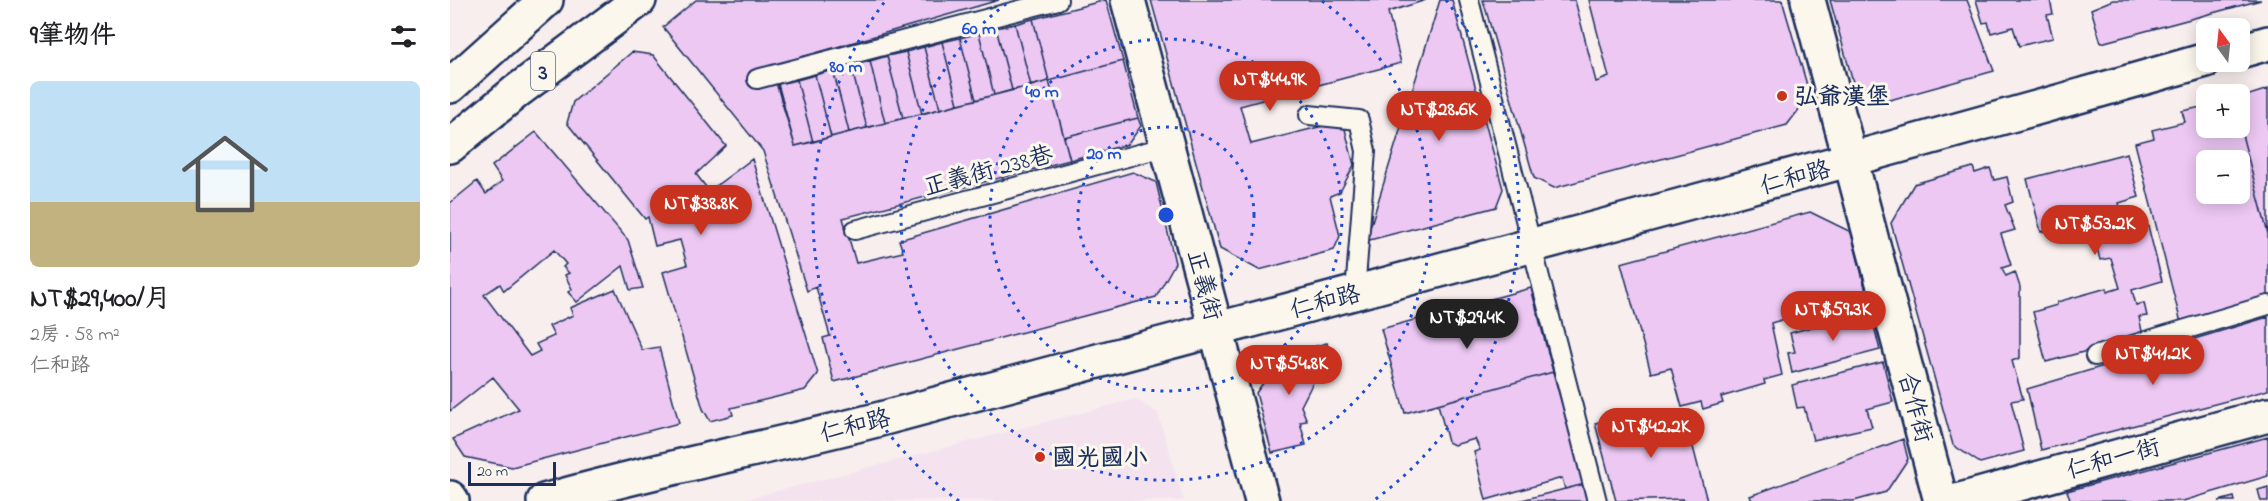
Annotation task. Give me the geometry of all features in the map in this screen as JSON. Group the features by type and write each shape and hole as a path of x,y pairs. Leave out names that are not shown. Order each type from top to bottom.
{"street":[{"name":"3","path":"450,86 546,0"},
{"name":"3","path":"450,146 517,91 639,0"},
{"name":"正義街","path":"1128,0 1262,501"},
{"name":"合作街","path":"1808,0 1941,501"},
{"path":"2250,48 2268,43"},
{"name":"仁和路","path":"544,501 705,458 845,428 1534,247 1851,162 2196,63"},
{"name":"仁和一街","path":"1957,501 2268,415"}],"lane":[{"path":"757,79 1058,0"},
{"path":"1469,0 1598,501"},
{"path":"1309,115 1359,120 1365,151 1356,293"},
{"name":"正義街 238巷","path":"855,230 1168,146"},
{"path":"2095,356 2268,306"}],"shaded area":[{"name":"國光國小","path":"1135,399 1158,413 1184,501 738,501"}],"building":[{"path":"696,0 999,0 771,66 795,146 1049,81 1070,160 843,218 856,263 903,252 899,240 1133,172 1156,182 1175,263 1156,297 834,382 823,338 830,336 816,287 807,291 763,151 663,27"},
{"path":"1106,0 1123,61 1049,81 1033,19"},
{"path":"1151,0 1426,0 1388,12 1401,63 1240,106 1251,144 1343,121 1354,165 1340,192 1330,196 1340,236 1334,250 1259,270 1220,249"},
{"path":"1440,0 1452,0 1503,189 1496,207 1366,241"},
{"path":"1483,0 1575,0 1596,82 1609,77 1589,0 1782,0 1810,95 1787,125 1554,188 1534,178"},
{"path":"1830,0 1967,0 1994,71 1890,100 1853,82"},
{"path":"1976,0 2050,0 2053,14 2047,15 2053,38 2019,46 2013,27 1991,33 1988,22 1983,23"},
{"path":"2113,0 2261,0 2101,43 2091,9"},
{"path":"1033,19 1049,81 1031,86 1015,24"},
{"path":"1015,24 1031,86 1012,90 996,28"},
{"path":"996,28 1012,90 994,95 979,33"},
{"path":"979,33 994,95 976,100 960,38"},
{"path":"960,38 976,100 958,104 942,42"},
{"path":"942,42 958,104 940,109 924,47"},
{"path":"924,47 940,109 922,114 906,52"},
{"path":"632,52 653,55 726,146 696,174 709,191 752,159 818,374 805,390 731,408 733,415 710,421 703,409 663,272 687,265 680,240 655,246 648,217 645,219 567,123 573,102"},
{"path":"906,52 922,114 903,118 887,56"},
{"path":"887,56 903,118 885,123 870,61"},
{"path":"870,61 885,123 867,128 851,66"},
{"path":"1123,61 1138,118 1064,137 1049,81"},
{"path":"851,66 867,128 849,132 833,70"},
{"path":"833,70 849,132 831,137 815,75"},
{"path":"815,75 831,137 813,142 797,80"},
{"path":"797,80 813,142 795,146 778,84"},
{"path":"2268,89 2268,234 2250,165 2250,150 2246,150 2243,138 2250,138 2250,95"},
{"path":"2196,108 2196,138 2243,138 2246,150 2196,150 2196,204 2250,204 2250,165 2268,234 2268,298 2181,323 2135,143 2154,138 2152,130 2185,122 2182,111"},
{"path":"1138,118 1141,126 1128,144 1070,160 1064,137"},
{"path":"536,132 628,240 643,288 630,290 623,266 577,302 568,292 572,289 565,275 569,273 563,267 566,264 554,250 504,291 500,284 484,295 530,356 540,351 536,344 554,336 549,326 573,315 570,308 615,289 642,350 659,347 679,423 512,467 465,457 453,439 519,409 493,377 450,411 450,203 477,181 486,194 502,181 492,166"},
{"path":"2127,153 2139,197 2119,203 2126,232 2148,226 2162,281 2132,290 2136,305 2144,303 2147,316 2139,317 2143,336 2046,362 2033,312 2057,305 2057,302 2107,288 2107,292 2120,288 2111,258 2100,260 2090,220 2041,232 2027,179"},
{"path":"1973,167 1975,173 1990,168 1994,180 2007,177 2013,202 2005,205 2015,230 2001,234 2011,265 2002,268 2006,276 2015,272 2020,287 2020,358 2012,361 2023,399 2011,401 2024,451 1980,463 1953,445 1891,223 1914,184"},
{"path":"1810,212 1851,232 1867,295 1771,323 1782,375 1764,380 1765,384 1721,397 1723,403 1703,409 1701,402 1682,407 1671,368 1651,373 1621,263"},
{"path":"1531,288 1553,372 1405,413 1381,329"},
{"path":"1870,311 1880,350 1792,373 1788,353 1795,352 1790,333"},
{"path":"2268,317 2268,390 2041,450 2027,389"},
{"path":"1327,343 1329,351 1301,406 1307,421 1300,422 1306,445 1272,453 1256,393 1283,355"},
{"path":"1883,362 1893,402 1867,409 1872,427 1813,440 1804,407 1797,408 1792,385"},
{"path":"1553,372 1585,484 1565,489 1562,478 1486,500 1474,452 1480,450 1475,439 1454,445 1448,442 1438,404"},
{"path":"1646,413 1647,419 1661,415 1663,422 1685,416 1707,501 1683,501 1683,499 1616,501 1595,423 1618,417 1619,421"},
{"path":"2268,437 2268,476 2183,501 2071,501 2067,491"},
{"path":"1903,439 1908,459 1886,492 1854,501 1752,501 1750,496"},
{"path":"1585,484 1590,501 1518,501 1565,489"},
{"path":"2268,487 2268,501 2261,501 2258,490"},
{"path":"2234,497 2235,501 2219,501"}],"place":[{"name":"弘爺漢堡","path":"1782,96"},
{"name":"國光國小","path":"1040,457"}]}
